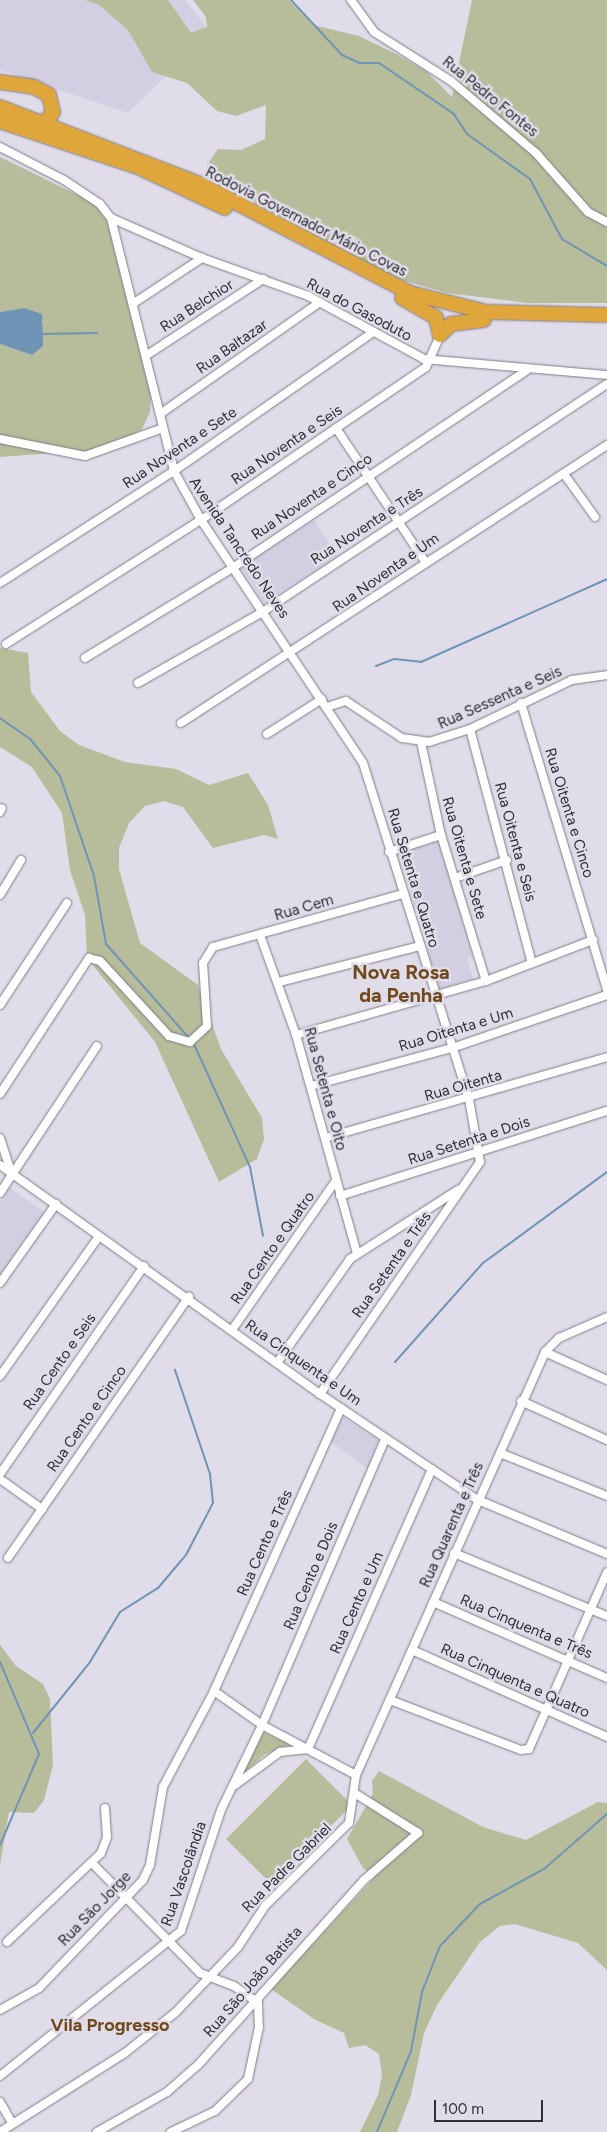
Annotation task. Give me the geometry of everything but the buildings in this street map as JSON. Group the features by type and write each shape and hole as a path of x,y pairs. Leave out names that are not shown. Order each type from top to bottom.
{"highway":[{"path":"0,82 34,87 49,95 53,112 49,123 31,131"},
{"name":"Rodovia Governador Mário Covas","path":"0,107 49,123 202,185 410,294 487,312 607,315"},
{"name":"Rodovia Governador Mário Covas","path":"0,121 138,167 402,298 484,320 607,324"},
{"path":"402,298 436,318 440,335"},
{"path":"440,335 451,324 484,320"}],"street":[{"name":"Rua Pedro Fontes","path":"351,0 374,32 451,81 536,153 588,212 607,222"},
{"path":"0,147 64,180 100,204 111,218"},
{"name":"Rua do Gasoduto","path":"111,218 202,258 320,302 373,332 432,360 527,370 607,374"},
{"name":"Avenida Tancredo Neves","path":"111,218 134,303 174,471 201,520 327,707"},
{"path":"134,303 202,258"},
{"name":"Rua Belchior","path":"147,356 263,280"},
{"name":"Rua Baltazar","path":"160,414 320,302"},
{"name":"Rua Noventa e Sete","path":"0,583 174,471 373,332"},
{"path":"432,360 440,335"},
{"name":"Rua Noventa e Seis","path":"6,644 201,520 432,360"},
{"name":"Rua Noventa e Cinco","path":"85,658 234,567 365,476 527,370"},
{"name":"Rua Noventa e Três","path":"138,683 264,611 607,384"},
{"path":"0,439 85,456 163,428"},
{"path":"336,428 396,524 426,563"},
{"name":"Rua Noventa e Um","path":"181,724 293,654 426,563 607,445"},
{"path":"564,474 595,517"},
{"name":"Rua Sessenta e Seis","path":"421,742 470,729 572,680 607,675"},
{"path":"267,734 322,699"},
{"path":"327,707 346,701 402,738 421,742"},
{"name":"Rua Oitenta e Cinco","path":"521,703 607,989"},
{"name":"Rua Setenta e Quatro","path":"327,707 363,763 389,852 469,1099 482,1151"},
{"name":"Rua Oitenta e Seis","path":"470,729 507,860 532,964"},
{"name":"Rua Oitenta e Sete","path":"421,742 440,835 486,980"},
{"path":"389,852 440,835"},
{"path":"0,895 21,860"},
{"path":"455,878 507,860"},
{"name":"Rua Cem","path":"0,1094 86,961 92,958 169,1036 190,1042 207,1026 203,963 212,948 403,894"},
{"path":"0,1005 67,903"},
{"name":"Rua Setenta e Oito","path":"260,935 279,982 296,1035 357,1253"},
{"path":"296,1035 486,980 593,940"},
{"path":"279,982 420,946"},
{"name":"Rua Oitenta e Um","path":"311,1086 452,1048 607,995"},
{"path":"0,1192 96,1046"},
{"name":"Rua Oitenta","path":"325,1138 469,1099 607,1057"},
{"name":"Rua Setenta e Dois","path":"340,1196 607,1112"},
{"path":"0,1138 12,1174"},
{"name":"Rua Setenta e Três","path":"320,1394 480,1162 482,1151"},
{"name":"Rua Cinquenta e Um","path":"0,1165 98,1236 189,1297 320,1394 478,1500 607,1554"},
{"name":"Rua Cento e Quatro","path":"232,1330 336,1182"},
{"path":"276,1363 342,1266 357,1253 462,1187"},
{"path":"0,1283 56,1204"},
{"path":"0,1376 98,1236"},
{"name":"Rua Cento e Seis","path":"0,1474 144,1266"},
{"name":"Rua Cento e Cinco","path":"8,1558 189,1297"},
{"name":"Rua Quarenta e Três","path":"356,1775 500,1453 521,1401 545,1352 559,1338 607,1317"},
{"path":"545,1352 607,1380"},
{"path":"521,1401 607,1440"},
{"name":"Rua Cento e Três","path":"214,1690 341,1408"},
{"name":"Rua Cento e Dois","path":"262,1725 386,1439"},
{"path":"500,1453 607,1496"},
{"name":"Rua Cento e Um","path":"308,1749 432,1469"},
{"path":"0,1479 42,1509"},
{"path":"454,1553 607,1616"},
{"path":"390,1700 527,1751 548,1708 607,1572"},
{"name":"Rua Cinquenta e Três","path":"433,1602 607,1678"},
{"name":"Rua Cinquenta e Quatro","path":"412,1650 548,1708 607,1737"},
{"path":"214,1690 262,1725 356,1775"},
{"name":"Rua São Jorge","path":"0,2010 39,1988 127,1899 150,1865 163,1787 214,1690"},
{"name":"Rua Vascolândia","path":"0,2076 170,1942 185,1922 231,1787 262,1725"},
{"path":"231,1787 280,1752 308,1749"},
{"name":"Rua Padre Gabriel","path":"0,2132 137,2044 238,1947 265,1906 349,1823 356,1794 356,1775"},
{"name":"Rua São João Batista","path":"97,2132 167,2092 258,2003 308,1938 364,1880 418,1834 356,1794"},
{"path":"7,1942 92,1863 107,1837 105,1808"},
{"path":"92,1863 170,1942 208,1977 234,1986 258,2003 258,2035 248,2078 215,2111 171,2132"},
{"path":"0,2102 12,2124"}],"shaded area":[{"path":"0,0 185,0 210,32 128,113 0,70"},
{"path":"314,520 337,556 264,603 241,567"},
{"path":"439,841 473,957 467,959 473,979 439,989 399,852"},
{"path":"10,1188 44,1212 0,1276 0,1203"},
{"path":"341,1416 378,1440 368,1469 330,1441"}],"green space":[{"path":"85,0 168,0 191,33 207,27 206,17 193,0 289,0 313,25 359,36 398,55 426,71 452,97 472,0 607,0 607,303 528,303 447,293 395,278 322,241 207,174 207,165 218,149 241,150 265,139 266,105 236,116 217,111 187,83 152,72 128,30 99,5"},
{"path":"0,157 94,203 107,221 151,395 150,412 142,429 119,443 95,450 0,457 0,344 32,355 43,320 24,308 0,312"},
{"path":"0,648 28,653 31,692 60,731 79,745 125,762 176,769 209,785 248,773 268,805 278,839 264,835 213,848 183,807 164,801 145,806 129,823 119,848 119,869 140,943 198,985 221,1049 262,1118 264,1139 257,1159 219,1182 155,1042 87,958 85,915 70,870 62,813 32,767 0,747"},
{"path":"0,1645 16,1666 43,1684 50,1699 53,1765 44,1800 34,1813 9,1812 0,1865"},
{"path":"261,1731 290,1744 264,1755 242,1774"},
{"path":"306,1759 352,1805 272,1885 226,1839"},
{"path":"379,1771 483,1827 526,1840 598,1802 607,1803 607,1970 578,1943 515,1924 500,1926 480,1942 437,2005 424,2033 411,2095 397,2132 360,2132 378,2095 382,2075 379,2054 365,2045 349,2048 344,2033 314,2019 271,1989 375,1877 363,1868 347,1839 373,1794 372,1781"}],"water":[{"path":"24,308 42,314 43,346 32,355 0,344 0,312"}],"waterway":[{"path":"291,0 342,55 359,63 379,63 454,114 467,134 530,179 562,239 607,266"},
{"path":"42,334 97,333"},
{"path":"376,666 394,659 421,662 607,579"},
{"path":"0,718 31,740 60,776 94,876 106,944 190,1039"},
{"path":"193,1042 250,1167 263,1236"},
{"path":"395,1362 483,1263 607,1172"},
{"path":"33,1733 90,1662 120,1612 158,1588 186,1555 213,1503 210,1474 175,1370"},
{"path":"0,1662 39,1754 0,1845"},
{"path":"377,2132 411,2051 422,1992 440,1946 480,1904 544,1869 607,1814"}],"district":[{"name":"Nova Rosa da Penha","path":"401,984"},
{"name":"Vila Progresso","path":"110,2025"}]}
